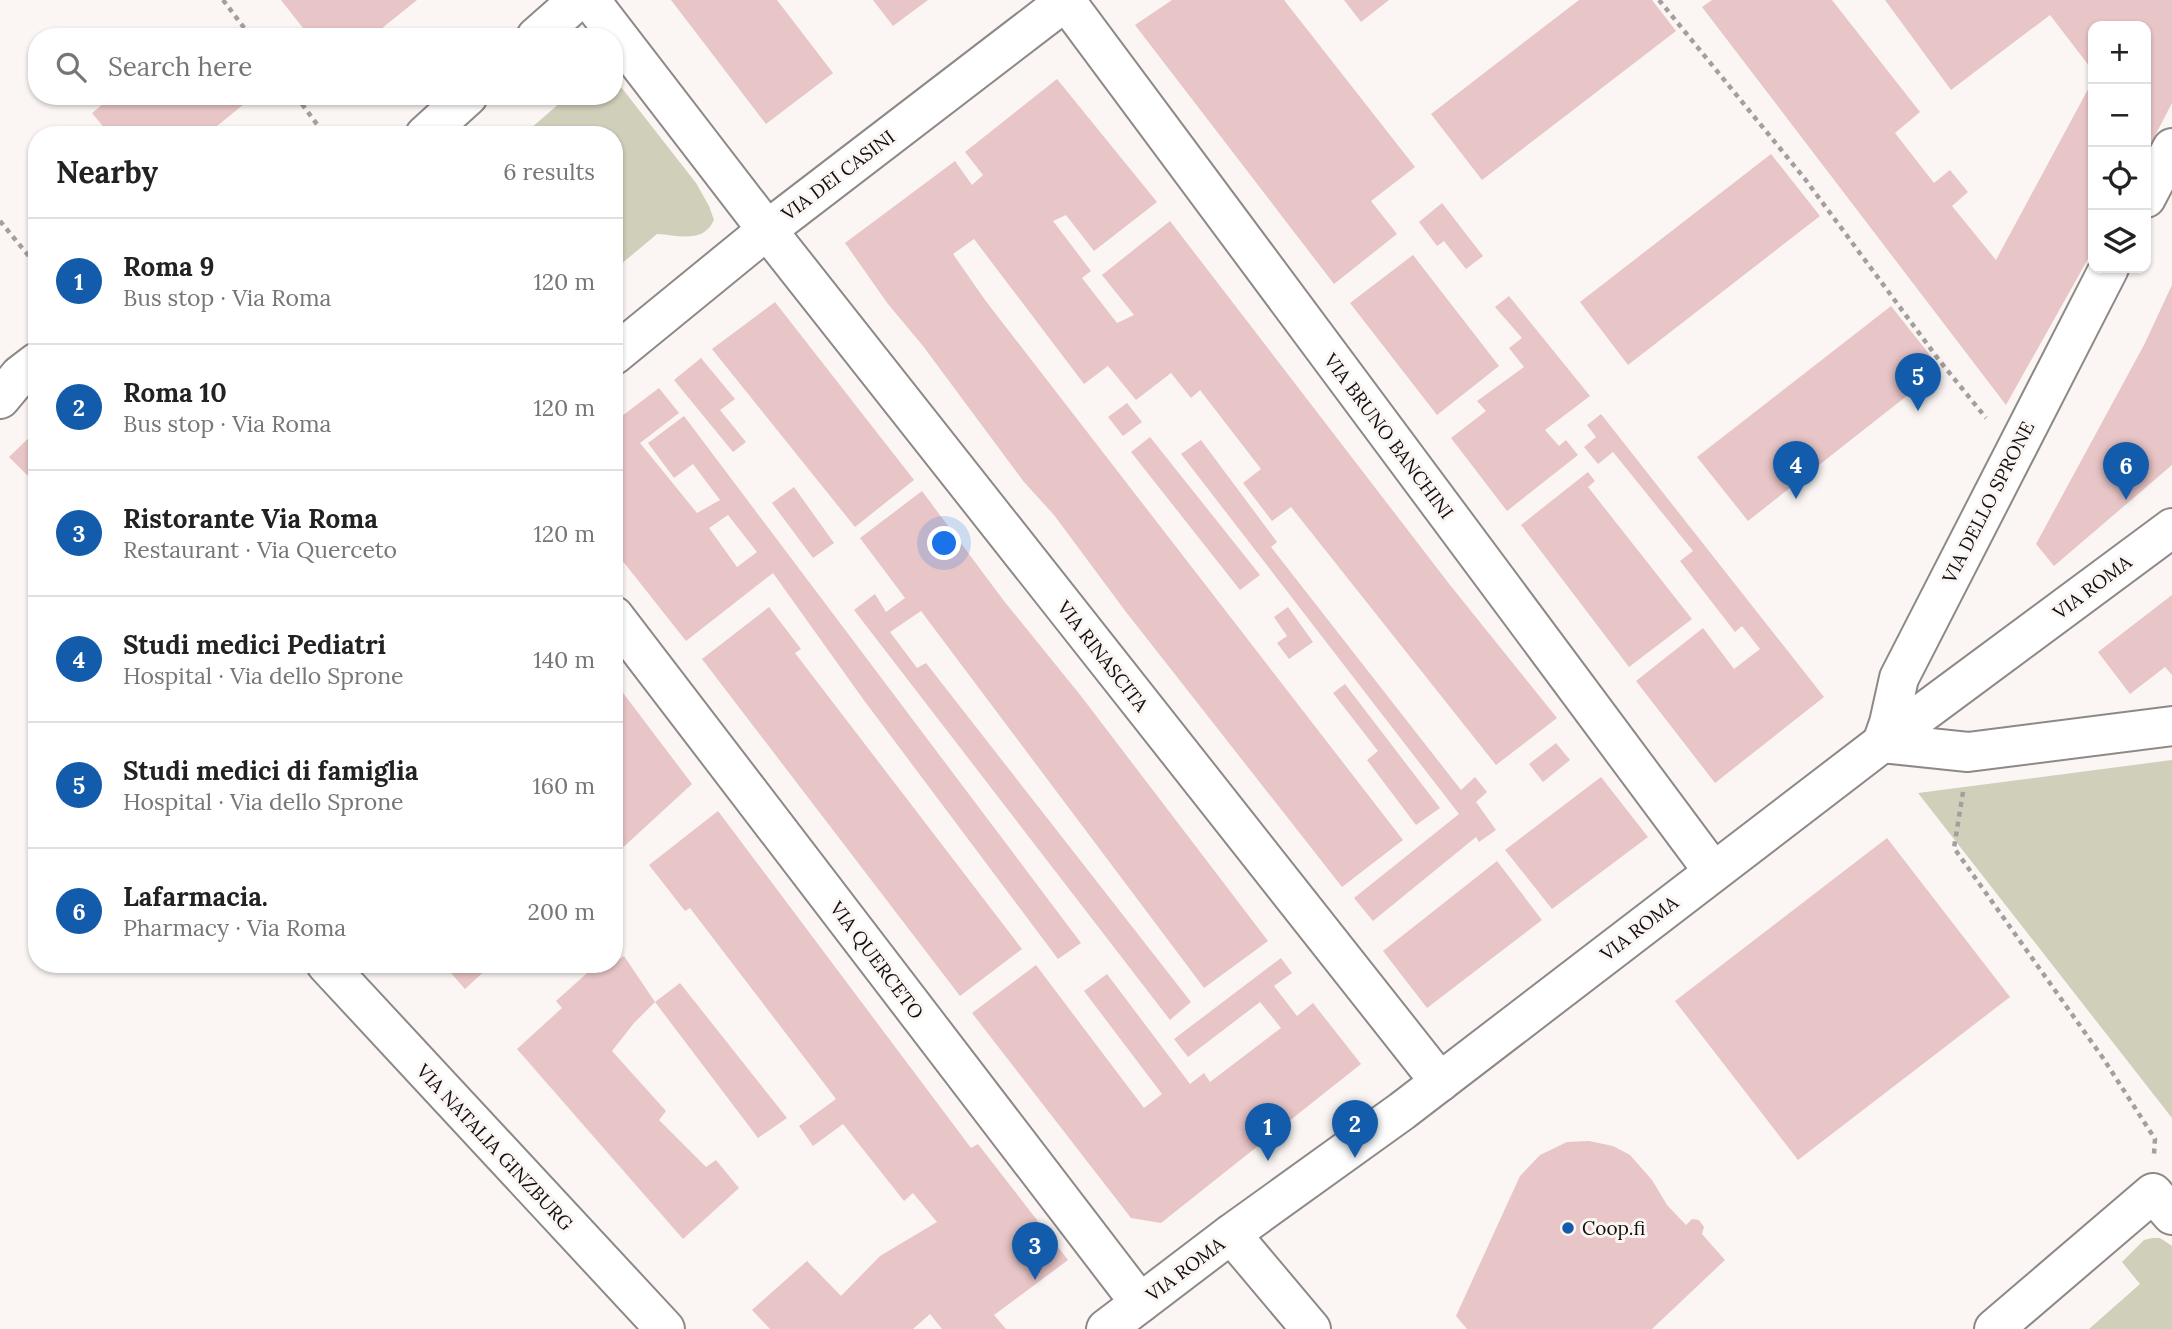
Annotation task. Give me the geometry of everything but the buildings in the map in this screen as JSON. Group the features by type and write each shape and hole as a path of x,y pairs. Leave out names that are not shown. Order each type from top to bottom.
{"street":[{"path":"546,28 578,0"},
{"name":"VIA RINASCITA","path":"590,0 612,28"},
{"name":"VIA DEI CASINI","path":"623,348 767,230 1066,0"},
{"name":"VIA BRUNO BANCHINI","path":"1066,0 1713,871"},
{"name":"VIA RINASCITA","path":"623,43 767,230 1440,1082"},
{"path":"435,126 458,105"},
{"path":"2151,188 2172,148"},
{"name":"VIA DELLO SPRONE","path":"1882,743 1899,678 2106,273"},
{"path":"0,399 28,369"},
{"name":"VIA ROMA","path":"1106,1329 1440,1082 1882,743 2172,528"},
{"name":"VIA QUERCETO","path":"623,628 1140,1303"},
{"path":"1882,743 1968,752 2172,726"},
{"name":"VIA NATALIA GINZBURG","path":"334,973 665,1329"},
{"path":"1994,1329 2163,1204"},
{"path":"1231,1234 1311,1329"}],"path":[{"path":"223,0 244,28"},
{"path":"1659,0 1805,178 1939,360 2013,452"},
{"path":"303,105 318,126"},
{"path":"0,221 28,255"},
{"path":"1968,752 1954,848 2103,1058 2155,1139 2163,1204"}],"green space":[{"path":"623,90 696,183 714,220 709,228 697,235 657,234 623,262 623,126 533,126 558,105 623,105"},
{"path":"2172,760 2172,1118 1918,793"},
{"path":"2160,1238 2172,1246 2172,1329 2089,1329 2140,1284 2122,1262 2144,1240"}],"place":[{"name":"Studi medici di famiglia","path":"1918,411"},
{"name":"Studi medici Pediatri","path":"1796,499"},
{"name":"Lafarmacia.","path":"2126,500"},
{"name":"Roma 10","path":"1355,1158"},
{"name":"Roma 9","path":"1268,1161"},
{"name":"Coop.fi","path":"1568,1228"},
{"name":"Ristorante Via Roma","path":"1035,1280"}]}
